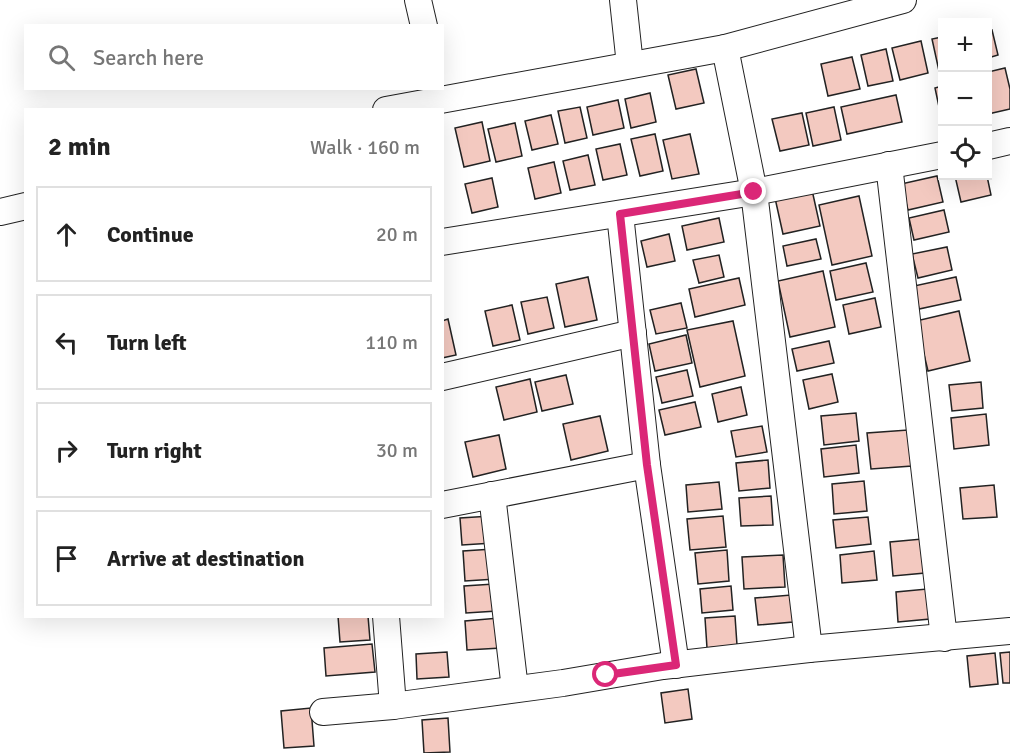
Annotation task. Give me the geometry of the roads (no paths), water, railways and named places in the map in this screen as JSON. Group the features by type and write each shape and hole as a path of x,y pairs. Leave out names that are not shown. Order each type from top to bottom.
{"street":[{"path":"418,0 424,24"},
{"path":"623,0 630,65"},
{"path":"393,108 439,94 630,65 724,48 903,0"},
{"path":"724,48 754,192 809,649"},
{"path":"992,145 1010,141"},
{"path":"444,242 754,192 938,155"},
{"path":"890,165 944,638"},
{"path":"0,212 24,206"},
{"path":"620,214 647,465 676,665"},
{"path":"444,377 633,333"},
{"path":"444,505 647,465"},
{"path":"492,495 515,689"},
{"path":"386,618 393,706"},
{"path":"323,712 393,706 676,665 809,649 1010,631"}]}
